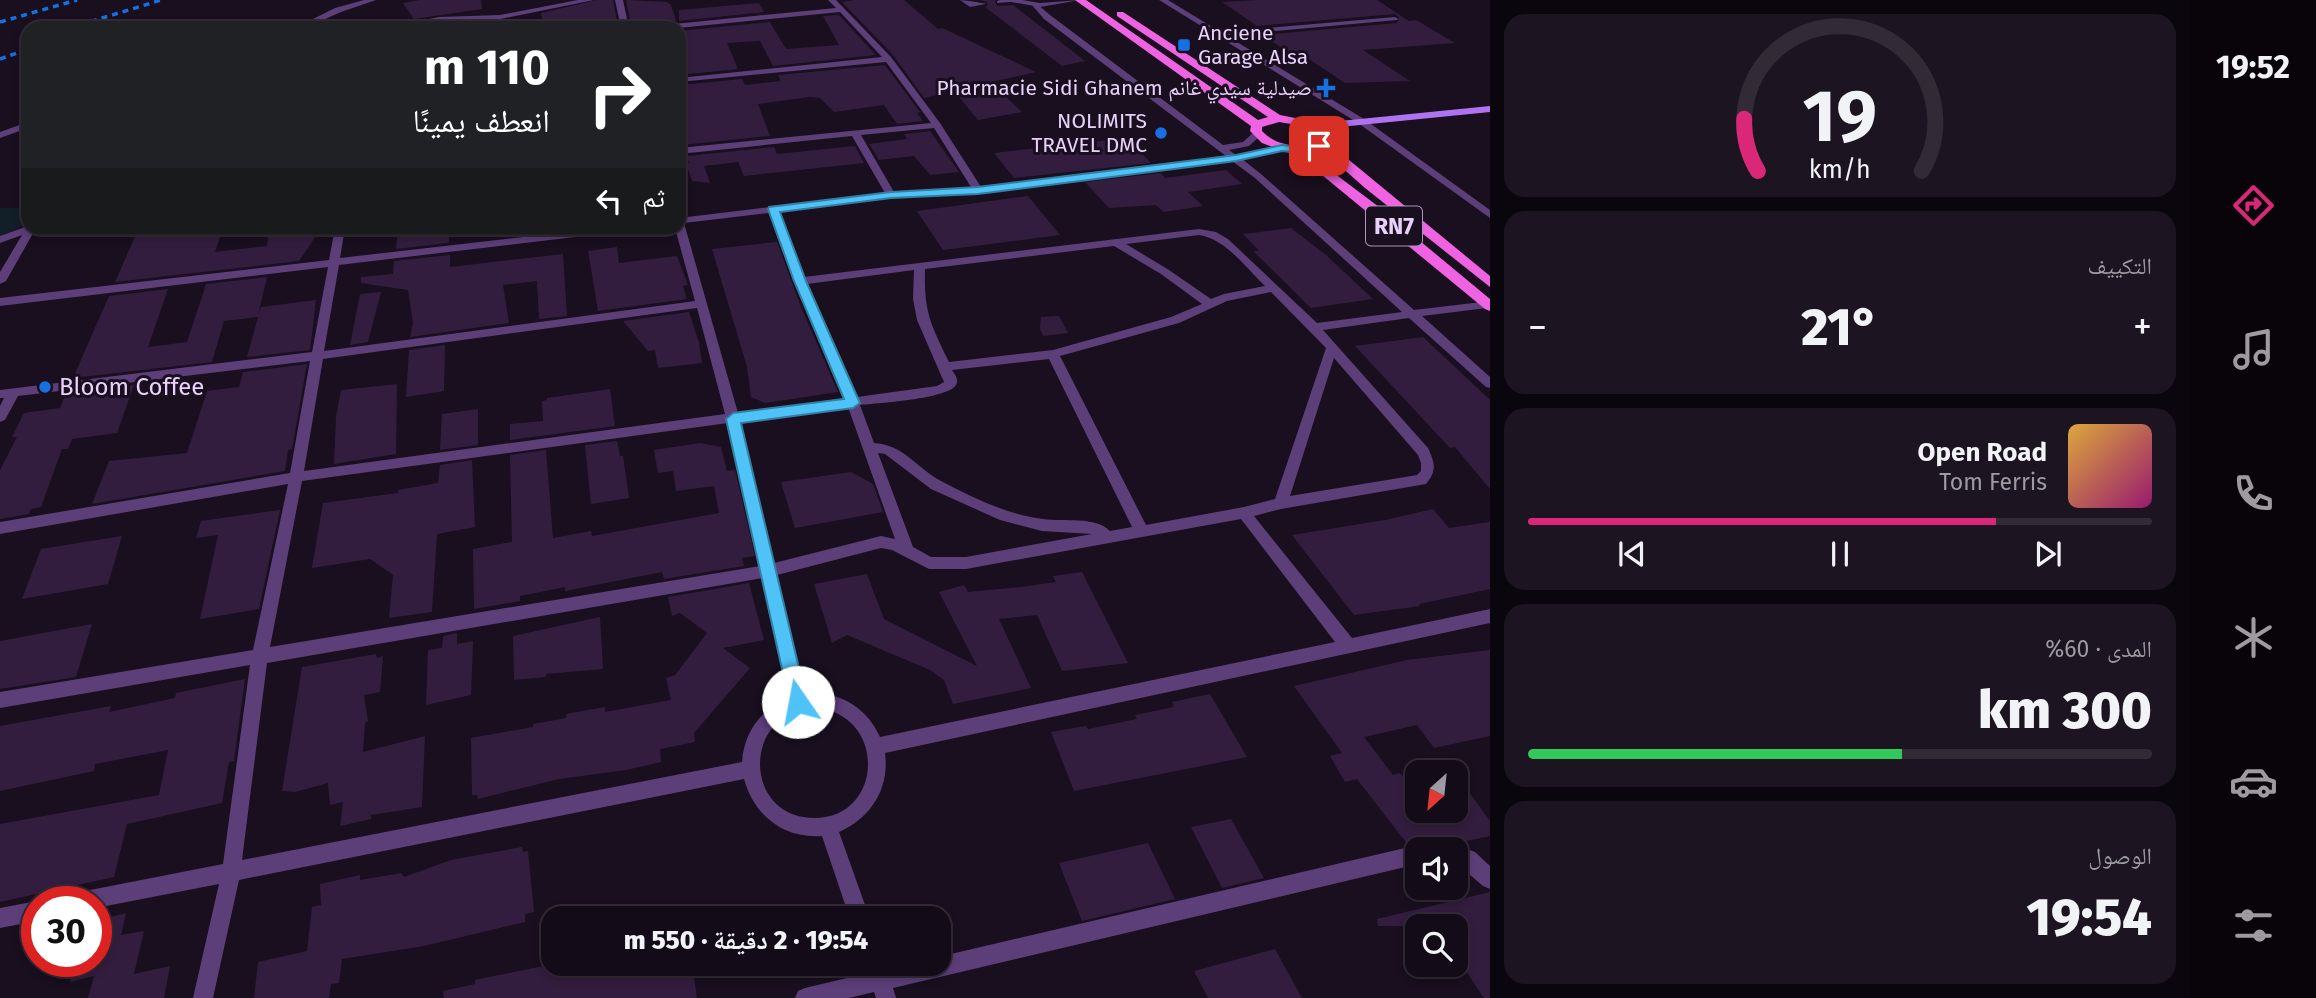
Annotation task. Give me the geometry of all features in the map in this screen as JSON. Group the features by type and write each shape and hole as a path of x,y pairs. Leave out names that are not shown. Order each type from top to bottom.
{"main road":[{"name":"RN7","path":"1079,0 1257,129 1267,142 1288,149 1343,184 1489,305"},
{"path":"1099,0 1278,119 1310,127"},
{"path":"1257,129 1264,121 1278,119"},
{"name":"RN7","path":"1310,127 1320,135 1321,143 1369,186 1490,283"},
{"path":"1288,149 1315,148 1321,143"}],"street":[{"path":"314,21 338,10 372,0"},
{"path":"428,21 522,17 590,0"},
{"path":"619,0 624,21"},
{"path":"832,0 888,59 937,125 978,190"},
{"path":"1163,0 1361,121 1490,215"},
{"path":"1035,5 1046,17 1236,158 1490,384"},
{"path":"686,25 841,10"},
{"path":"686,79 888,59"},
{"path":"1310,127 1490,109"},
{"path":"686,150 937,125"},
{"path":"0,135 21,128"},
{"path":"1223,148 1246,144 1257,129"},
{"path":"855,133 891,195"},
{"path":"686,222 891,195 978,190 1236,158 1288,149"},
{"path":"773,209 800,281 853,403 907,552"},
{"path":"0,240 21,232"},
{"path":"0,700 769,570 881,542 929,563 954,564 1244,513 1281,503 1421,480 1428,472 1429,463 1412,438 1314,327 1224,240 1212,234 1199,232 800,281"},
{"path":"0,281 27,235"},
{"path":"202,998 231,872 260,656 296,477 339,235"},
{"path":"0,302 334,263 525,235"},
{"path":"682,235 733,419 798,702"},
{"path":"1115,242 1165,272 1210,304"},
{"path":"0,528 296,477 853,403 946,388 951,380 947,366 923,320 919,299 920,266"},
{"path":"947,366 1053,354 1175,320 1240,294 1273,288"},
{"path":"0,417 7,393 316,356 699,304"},
{"path":"1314,327 1489,305"},
{"path":"1281,503 1332,348"},
{"path":"1053,354 1142,532"},
{"path":"869,448 888,449 936,485 1005,516 1042,525 1099,529 1107,538"},
{"path":"1244,513 1349,647"},
{"path":"875,747 1490,616"},
{"path":"798,702 829,704 844,710 857,720 875,747 879,768 875,788 865,806 849,820 828,827 807,827 786,820 769,807 756,789 750,769 751,750 757,733 767,719 781,708 798,702"},
{"path":"112,896 750,769"},
{"path":"828,827 855,906"},
{"path":"805,998 1405,857"},
{"path":"1468,859 1490,879"},
{"path":"0,918 21,914"}],"lane":[{"path":"963,0 970,5 983,4"},
{"path":"999,2 1011,0 1035,5 1079,0"},
{"path":"1219,34 1395,19"}],"shaded area":[{"path":"0,208 21,208 21,225 0,236"}],"building":[{"path":"420,0 481,0 482,9 414,19 403,3"},
{"path":"597,0 613,0 617,21 542,21 541,13"},
{"path":"626,0 667,2 671,5 676,21 630,21"},
{"path":"904,0 938,29 942,28 1036,72 991,82 1022,112 978,120 954,91 924,98 893,55 842,2"},
{"path":"980,0 995,0 997,6 1013,5 1085,61 1062,66 985,7 987,2"},
{"path":"1377,0 1409,21 1416,20 1455,43 1363,50 1410,81 1345,83 1303,55 1292,55 1263,35 1397,23 1399,17 1395,14 1257,26 1222,2"},
{"path":"759,3 764,12 679,21 679,10"},
{"path":"839,15 876,55 773,66 760,41 727,43 738,69 686,74 686,30 770,22 786,49 839,45 823,16"},
{"path":"885,65 920,112 917,113 923,121 897,124 884,105 834,112 820,98 809,97 758,104 770,136 686,145 686,84 742,79 745,85 781,81 778,75"},
{"path":"930,131 959,172 930,175 914,156 879,160 869,144 907,139 904,134"},
{"path":"1127,138 1151,163 1014,178 994,153"},
{"path":"855,146 864,163 744,176 738,162 704,166 710,183 692,181 686,163 689,163 686,156 774,147 777,154"},
{"path":"1226,170 1242,184 1188,192 1203,206 1164,212 1156,205 1109,208 1085,182 1161,173 1165,178"},
{"path":"1028,196 1060,235 943,250 917,211"},
{"path":"1291,228 1326,255 1373,299 1311,308 1253,251 1259,251 1243,234"},
{"path":"136,235 221,235 215,252 267,246 268,236 317,235 299,261 115,282"},
{"path":"397,235 449,235 449,243 396,249"},
{"path":"777,242 801,307 838,392 765,403 751,397 747,367 712,249"},
{"path":"617,247 619,263 677,256 688,285 683,286 687,299 598,311 588,251"},
{"path":"563,254 567,316 539,319 537,281 503,285 509,323 410,337 413,323 408,290 361,283 361,277 393,274 394,261 450,255 450,267"},
{"path":"267,277 258,315 261,307 316,300 310,350 247,357 258,317 224,321 212,362 73,378 109,296 168,289 148,347 187,342 206,284"},
{"path":"381,292 368,342 350,345 360,294"},
{"path":"689,312 702,363 658,368 655,350 648,351 623,321"},
{"path":"1059,316 1068,333 1043,336 1040,329 1041,317"},
{"path":"1423,337 1490,400 1490,489 1455,447 1450,448 1355,346"},
{"path":"445,345 444,391 406,397 409,350"},
{"path":"307,364 292,449 288,450 285,471 92,504 109,461 187,453 207,391 239,387 243,372"},
{"path":"397,384 396,454 334,464 336,417 341,390"},
{"path":"134,385 117,433 72,439 68,449 62,449 41,507 31,509 29,514 0,519 0,470 17,437 12,437 24,413 60,408 66,393"},
{"path":"610,389 615,426 510,440 510,424 543,421 542,401 547,398"},
{"path":"478,409 478,445 440,450 442,414"},
{"path":"617,441 620,456 623,456 629,498 591,504 585,445"},
{"path":"700,443 721,447 727,471 735,470 755,556 742,558 744,566 664,579 662,572 565,591 565,587 520,596 520,601 474,609 473,549 512,542 510,455 546,450 553,538 591,531 592,536 719,513 714,486 676,491 673,471 658,473 654,450"},
{"path":"472,460 475,527 437,534 432,612 389,618 393,575 370,559 312,568 323,503 398,493 398,490 438,483 440,465"},
{"path":"851,472 873,484 883,512 795,528 781,482"},
{"path":"1433,509 1449,528 1490,522 1490,589 1419,604 1420,606 1354,615 1292,535 1385,520"},
{"path":"280,510 259,609 200,619 218,535 196,538 201,521"},
{"path":"122,536 108,584 22,599 41,549"},
{"path":"1082,572 1128,663 1062,671 1037,615 999,619 1031,688 953,704 944,680 930,670 847,635 832,643 814,584 867,574 884,619 977,666 939,592 964,585 968,592 1021,587 1056,582 1053,576"},
{"path":"749,583 764,640 723,648 750,668 694,733 695,742 660,749 661,762 626,770 559,779 478,799 477,795 472,795 471,738 533,727 533,724 566,718 566,714 605,707 605,712 671,700 666,678 675,675 707,633 680,613 672,616 668,597"},
{"path":"600,617 603,669 514,680 513,636"},
{"path":"92,624 76,677 0,689 0,641"},
{"path":"457,633 457,644 473,641 471,695 426,705 428,650 442,648 443,636"},
{"path":"1490,650 1490,736 1434,748 1417,725 1364,737 1393,775 1400,773 1405,779 1405,823 1468,823 1468,791 1490,821 1490,836 1468,841 1468,837 1405,837 1405,841 1357,779 1345,782 1330,756 1342,753 1294,686 1407,660"},
{"path":"376,654 377,658 383,656 380,692 364,695 368,721 365,723 363,752 425,736 422,807 371,815 371,819 340,826 343,802 330,805 328,783 295,792 282,791 302,667"},
{"path":"245,679 234,761 229,762 222,803 127,824 114,877 73,886 21,886 21,897 0,902 0,824 159,795 168,750 95,764 94,771 0,791 0,726 111,706 109,712 175,698 176,693"},
{"path":"1210,694 1247,757 1074,791 1051,732 1086,726 1088,729 1137,719 1135,715 1174,707 1172,702"},
{"path":"1231,819 1264,878 1222,888 1191,827"},
{"path":"1148,843 1175,899 1082,921 1059,863"},
{"path":"522,847 523,852 528,851 534,912 525,914 525,922 424,946 342,959 339,983 331,984 329,998 254,998 258,962 307,951 312,907 321,905 320,884 360,875 360,880 401,873 404,877 451,860"},
{"path":"1490,892 1490,998 1484,998 1468,974 1468,914 1405,914 1405,926 1378,926 1377,919 1457,900 1468,900 1468,897"},
{"path":"126,913 121,935 144,931 134,974 170,966 164,998 88,998 94,977 112,977 112,917"},
{"path":"1275,949 1302,998 1208,998 1194,971"},
{"path":"541,966 541,976 694,976 697,998 444,998 443,991 475,984 475,980"},
{"path":"71,977 90,977 70,982"}],"railway":[{"path":"0,22 77,0"},
{"path":"93,21 161,0"},
{"path":"0,59 21,52"}],"place":[{"name":"Anciene Garage Alsa","path":"1184,45"},
{"name":"Pharmacie Sidi Ghanem صيدلية سيدي غانم","path":"1326,88"},
{"name":"NOLIMITS TRAVEL DMC","path":"1161,133"},
{"name":"Bloom Coffee","path":"45,387"}],"route":[{"path":"798,702 733,419 853,403 800,281 773,209 891,195 978,190 1236,158 1282,148 1309,150 1319,146"}]}
